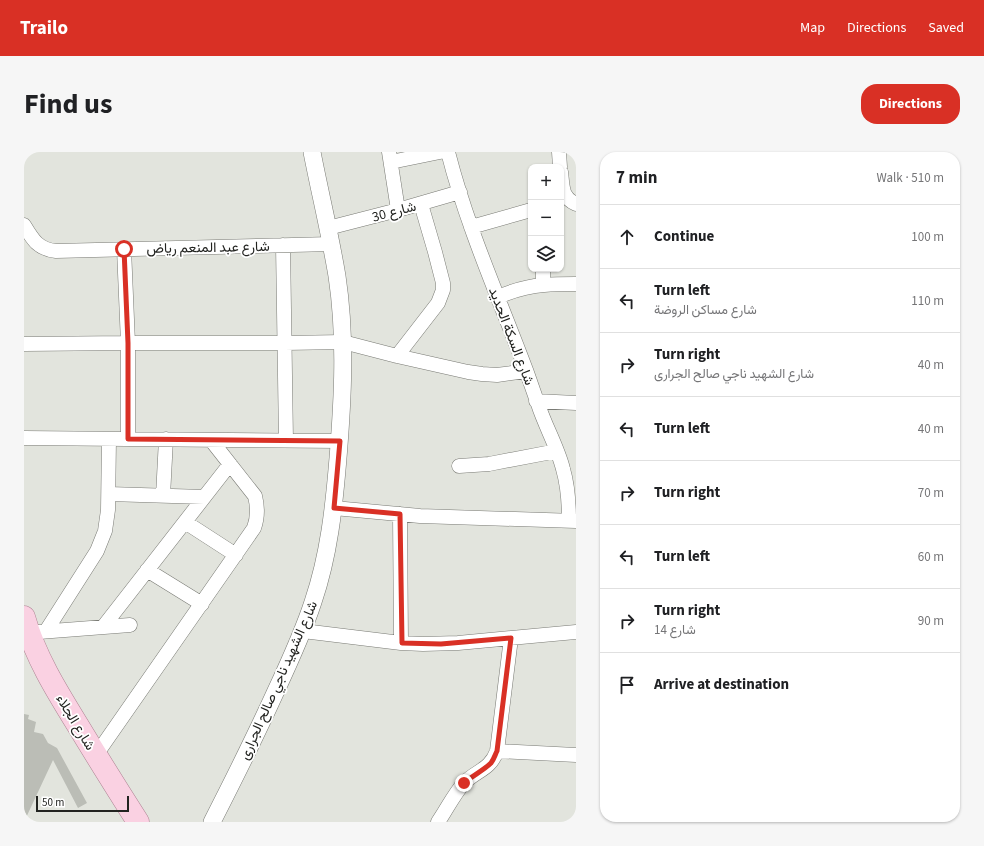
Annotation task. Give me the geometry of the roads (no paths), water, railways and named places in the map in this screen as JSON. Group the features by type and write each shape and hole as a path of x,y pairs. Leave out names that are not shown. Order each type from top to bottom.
{"main road":[{"name":"شارع الجلاء","path":"33,627 48,675 138,822"},
{"name":"شارع الجلاء","path":"24,657 49,704 122,822"}],"street":[{"name":"شارع الشهيد ناجي صالح الجرارى","path":"212,822 240,768 303,631 314,601 322,571 334,508 342,408 343,342 337,277 312,152"},
{"path":"398,210 390,157 440,152"},
{"name":"شارع السكة الحديد","path":"448,152 471,227 536,401 563,468 572,521"},
{"path":"558,152 560,164"},
{"name":"شارع 30","path":"328,228 460,192"},
{"path":"396,356 438,303 443,290 435,252 420,204"},
{"path":"471,227 528,211"},
{"name":"شارع عبد المنعم رياض","path":"24,225 35,243 42,248 56,252 331,244"},
{"path":"283,245 286,441"},
{"path":"124,249 128,343 128,439"},
{"path":"543,272 543,285"},
{"path":"498,297 511,292 543,285 576,284"},
{"path":"24,344 343,342 396,356 468,372 497,374 526,371"},
{"path":"536,401 576,403"},
{"path":"24,438 340,441"},
{"path":"33,627 97,551 105,531 107,521 109,494 109,439"},
{"path":"163,496 166,439"},
{"path":"96,755 236,555 257,521 258,508 255,496 211,440"},
{"path":"459,466 489,464 557,451"},
{"path":"104,627 230,464"},
{"path":"109,494 204,498"},
{"path":"334,508 443,517 572,521"},
{"path":"400,514 402,643"},
{"path":"185,522 236,555"},
{"path":"147,570 202,604"},
{"path":"33,627 104,627 130,625"},
{"path":"303,631 402,643 441,644 576,632"},
{"path":"438,822 464,783 490,764 497,751 511,638"},
{"path":"497,751 576,755"}]}
